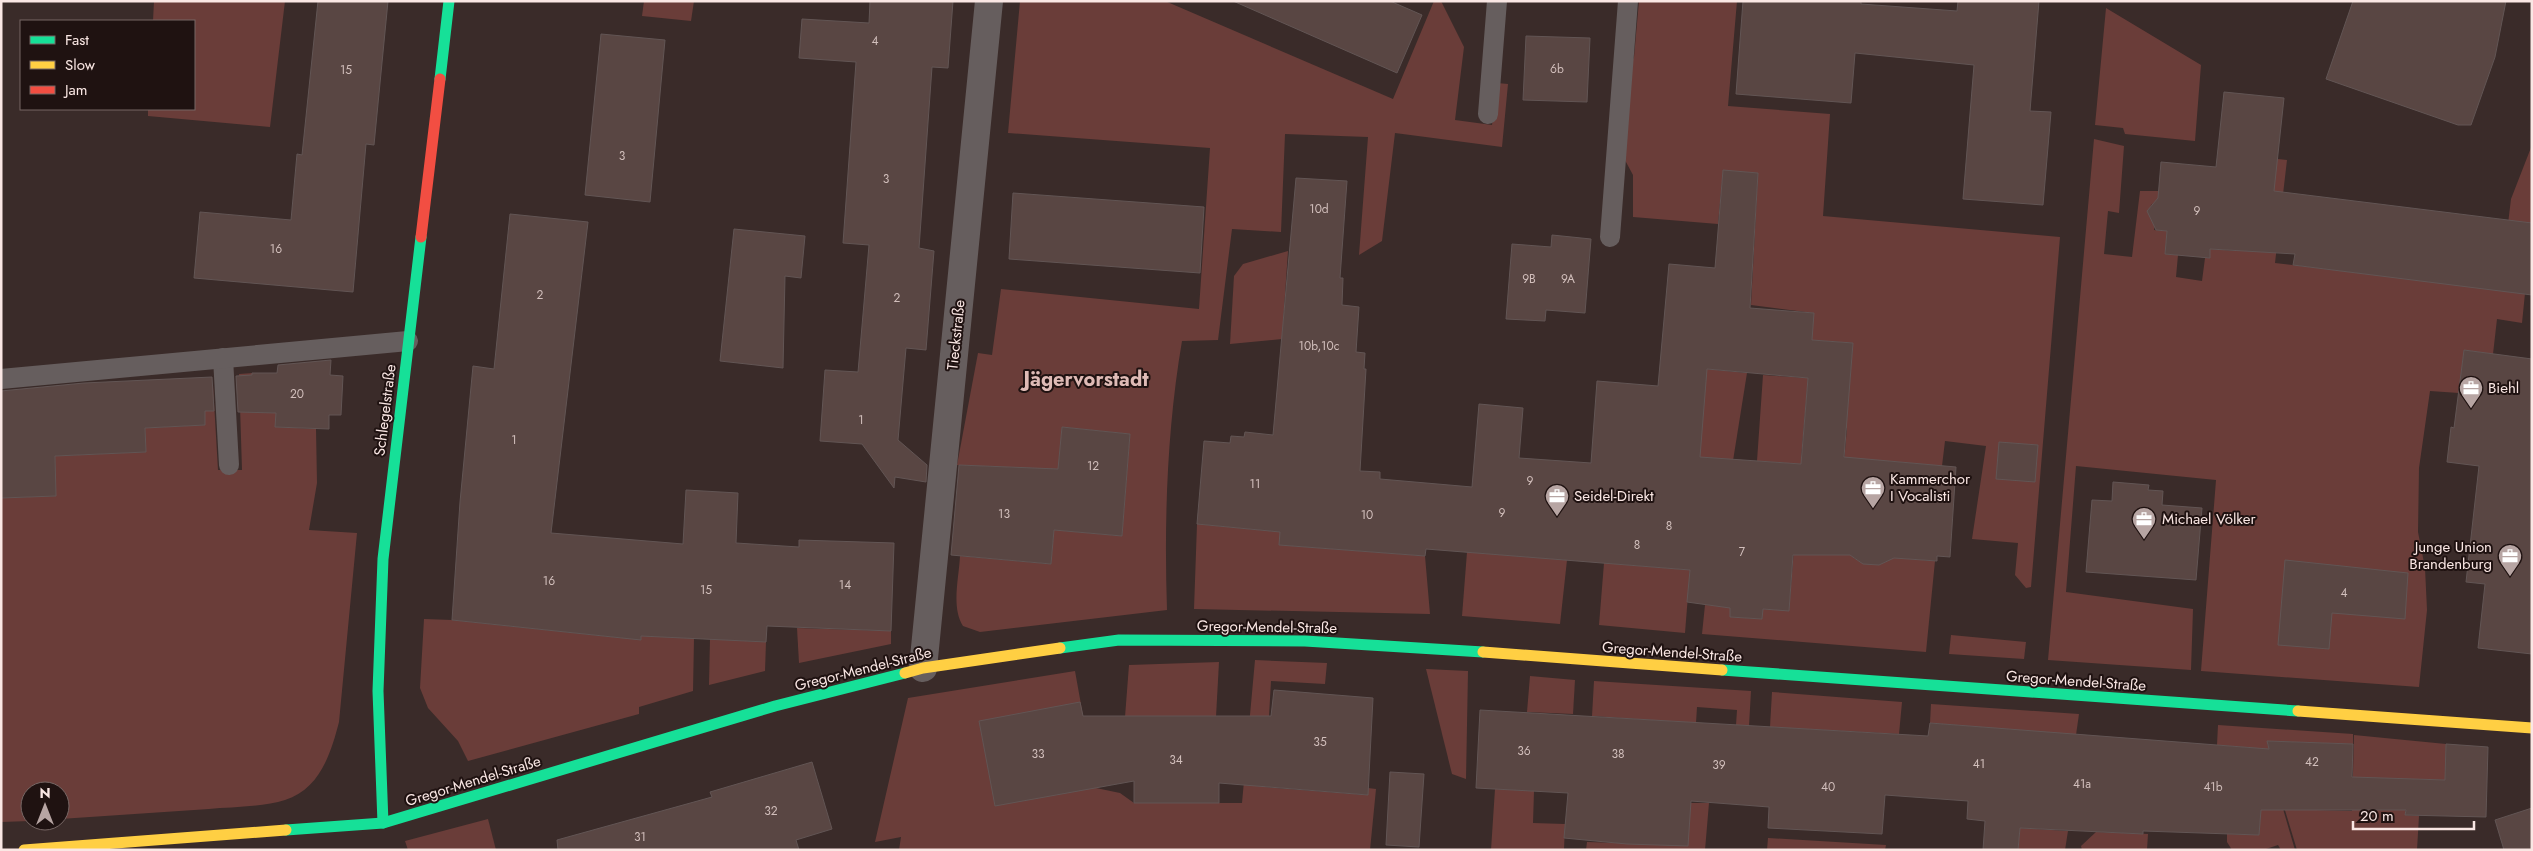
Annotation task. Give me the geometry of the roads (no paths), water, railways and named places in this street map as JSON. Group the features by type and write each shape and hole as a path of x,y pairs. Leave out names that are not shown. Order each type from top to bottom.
{"street":[{"name":"Schlegelstraße","path":"383,823 378,691 383,559 448,1"},
{"name":"Tieckstraße","path":"923,668 989,1"},
{"name":"Gregor-Mendel-Straße","path":"24,850 383,823 775,706 923,668 1119,640 1305,641 2532,728"}],"lane":[{"path":"1488,114 1497,1"},
{"path":"1610,237 1628,1"},
{"path":"1,378 408,341"},
{"path":"223,358 229,465"}],"place":[{"name":"Biehl","path":"2471,409"},
{"name":"Kammerchor I Vocalisti","path":"1873,509"},
{"name":"Seidel-Direkt","path":"1557,517"},
{"name":"Michael Völker","path":"2144,540"},
{"name":"Junge Union Brandenburg","path":"2510,577"}],"district":[{"name":"Jägervorstadt","path":"1086,379"}]}
